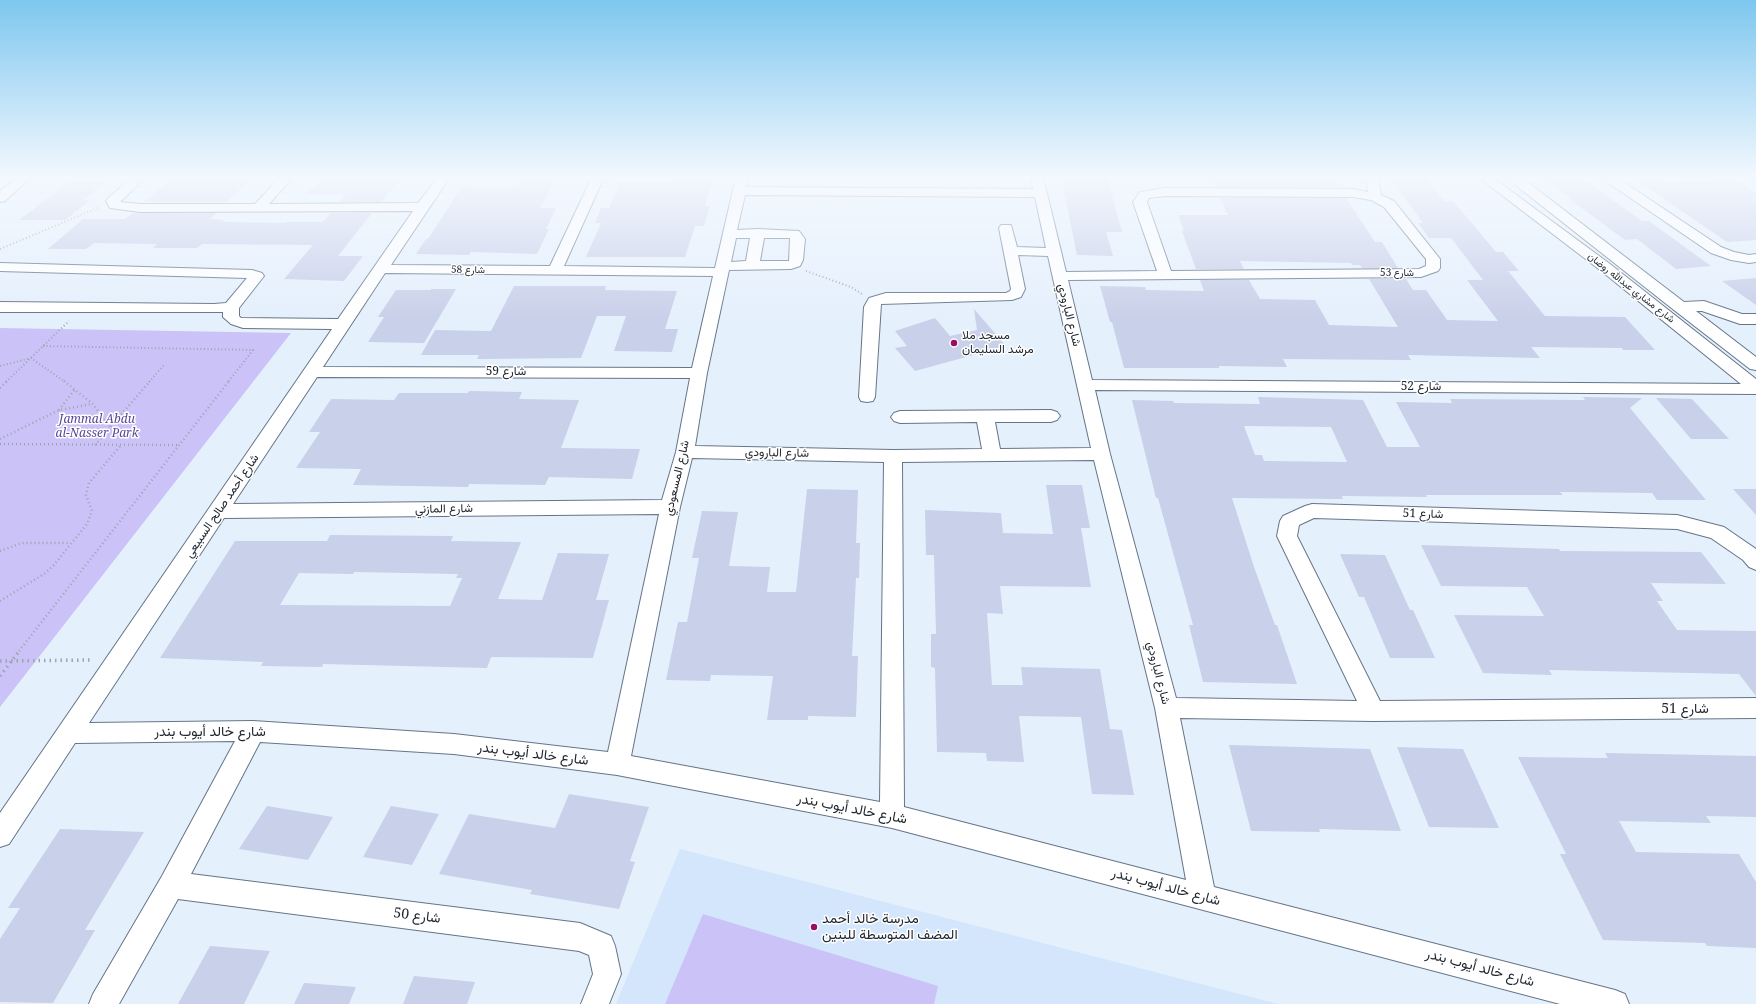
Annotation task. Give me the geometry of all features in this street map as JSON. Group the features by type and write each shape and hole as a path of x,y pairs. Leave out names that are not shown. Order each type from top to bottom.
{"street":[{"name":"شارع أحمد صالح السبيعي","path":"0,835 411,224"},
{"path":"555,270 576,224"},
{"name":"شارع المسعودي","path":"617,764 670,506 685,452 699,373 731,224"},
{"name":"شارع البارودي","path":"1048,224 1101,454 1167,708 1202,896"},
{"name":"شارع 53","path":"1148,224 1165,274"},
{"name":"شارع 53","path":"1060,276 1421,273 1433,268 1433,259 1404,224"},
{"name":"شارع مشاري عبدالله روضان","path":"1547,224 1605,267 1756,388"},
{"path":"1551,227 1553,224"},
{"path":"1570,224 1576,225"},
{"path":"1677,224 1716,250 1731,256 1749,259 1756,258"},
{"name":"شارع مشاري عبدالله روضان","path":"1576,225 1679,307 1756,364"},
{"path":"867,397 872,307 874,301 886,298 1013,296 1016,294 1018,289 1006,228"},
{"path":"752,266 758,233"},
{"path":"729,234 789,233 796,236 798,239 796,260 795,263 791,265"},
{"path":"1010,251 1054,252"},
{"name":"شارع 58","path":"382,269 721,269 752,266 791,265"},
{"path":"0,267 226,272 252,274 257,276 231,307 231,317 236,321 244,323 344,324"},
{"path":"0,306 200,309 231,307"},
{"path":"1679,307 1704,306 1740,319 1756,319"},
{"name":"شارع 59","path":"312,372 699,373"},
{"name":"شارع 52","path":"1086,385 1756,388"},
{"path":"900,417 1051,416"},
{"path":"985,417 992,455"},
{"name":"شارع البارودي","path":"685,452 893,456 1101,454"},
{"path":"892,816 893,456"},
{"name":"شارع المازني","path":"218,511 670,506"},
{"name":"شارع 51","path":"1373,711 1287,536 1290,521 1312,511 1677,522 1716,532 1750,555 1756,562"},
{"name":"شارع 51","path":"1167,708 1373,711 1756,708"},
{"path":"103,1004 171,885 253,731"},
{"name":"شارع خالد أيوب بندر","path":"69,733 253,731 454,744 617,764 892,816 1602,1002"},
{"name":"شارع 50","path":"171,885 580,937 601,946 607,974 595,1004"}],"path":[{"path":"0,249 59,224"},
{"path":"791,265 851,287 874,301"},
{"path":"0,388 83,307"},
{"path":"0,676 254,350 43,346"},
{"path":"0,366 31,358 75,389 93,404 110,427"},
{"path":"95,445 164,365"},
{"path":"59,410 75,389"},
{"path":"0,439 59,410 93,404"},
{"path":"0,444 179,445"},
{"path":"0,601 44,574 54,565 87,524 91,517 92,511 86,495 90,483 121,445"},
{"path":"0,551 22,543 71,543"},
{"path":"0,660 119,659"}],"shaded area":[{"name":"مدرسة خالد أحمد المضف المتوسطة للبنين","path":"680,849 1278,1004 616,1004"}],"green space":[{"name":"Jammal Abdu al-Nasser Park","path":"0,328 291,333 0,707"},
{"path":"703,914 938,986 934,1004 665,1004"}],"building":[{"path":"77,224 363,224 338,256 363,256 344,281 284,279 313,245 202,244 197,248 153,248 157,244 94,243 86,249 48,249"},
{"path":"438,224 548,224 546,229 549,229 537,254 471,252 469,255 416,254 426,239 428,239"},
{"path":"601,224 705,224 704,226 695,226 685,257 586,257"},
{"path":"1071,224 1120,224 1122,232 1106,232 1113,256 1077,255"},
{"path":"1181,224 1363,224 1375,242 1382,242 1398,268 1362,268 1360,265 1352,265 1351,263 1240,261 1244,269 1196,269 1182,231 1184,231"},
{"path":"1419,224 1472,224 1496,252 1503,252 1519,271 1508,271 1545,316 1625,317 1655,350 1623,350 1622,348 1531,347 1540,358 1408,355 1411,360 1283,359 1287,367 1219,366 1219,368 1124,368 1112,322 1110,322 1100,286 1145,287 1146,290 1204,291 1200,280 1249,280 1260,299 1315,300 1329,325 1398,327 1369,279 1406,279 1413,290 1426,290 1447,320 1498,321 1467,280 1483,280 1451,238 1429,238"},
{"path":"1603,224 1653,224 1711,266 1676,269 1637,239 1625,240"},
{"path":"1701,224 1756,224 1756,240 1727,242"},
{"path":"1756,278 1756,305 1722,281"},
{"path":"514,286 606,286 605,290 677,291 665,329 678,329 672,352 614,351 626,316 597,316 581,358 477,359 479,355 421,355 435,330 491,331"},
{"path":"456,289 424,343 368,342 384,317 378,317 396,290"},
{"name":"مسجد ملا مرشد السليمان","path":"974,309 1006,346 915,371 895,348 907,346 895,331 935,318 950,336 977,330"},
{"path":"469,391 522,392 519,399 579,400 561,448 640,449 632,479 549,477 545,485 469,484 468,487 353,485 361,469 296,468 320,432 309,432 331,399 394,400 399,393 468,393"},
{"path":"1258,397 1363,400 1387,447 1420,447 1396,402 1452,403 1450,399 1585,400 1583,397 1642,398 1630,408 1706,500 1657,500 1652,493 1560,492 1563,495 1426,495 1427,497 1342,496 1343,499 1232,498 1254,567 1275,625 1277,625 1297,684 1203,682 1189,625 1193,625 1158,498 1156,498 1132,400 1173,401 1174,403 1260,404","holes":["1244,426 1331,427 1347,462 1264,461 1262,455 1255,455"]},
{"path":"1656,398 1692,399 1729,439 1691,439"},
{"path":"1046,485 1082,485 1090,528 1081,528 1091,587 1000,586 1003,614 987,613 992,685 1023,685 1021,667 1100,669 1110,729 1122,730 1134,795 1092,794 1081,717 1019,716 1024,762 987,761 986,753 937,752 935,668 931,667 931,634 936,634 934,555 926,555 925,510 1001,513 1003,533 1053,534"},
{"path":"807,489 858,490 856,543 860,543 859,578 856,578 852,656 858,656 856,717 808,716 808,720 767,720 773,676 711,675 710,681 666,680 678,622 687,622 699,558 692,558 702,511 738,512 729,566 770,567 767,592 796,592"},
{"path":"1733,489 1756,489 1756,515"},
{"path":"330,535 453,536 451,541 521,542 498,599 542,600 558,553 609,554 596,600 609,600 593,658 491,657 487,668 323,664 322,667 261,666 263,662 160,658 235,541 327,541","holes":["354,572 458,574 456,578 462,578 450,606 280,605 299,573 353,574"]},
{"path":"1421,545 1559,549 1560,551 1701,552 1726,584 1651,583 1663,601 1657,601 1677,630 1756,631 1756,696 1739,674 1549,670 1552,675 1483,673 1454,615 1544,616 1527,587 1441,586"},
{"path":"1340,554 1385,555 1410,610 1413,610 1435,658 1390,658 1364,597 1359,597"},
{"path":"1229,745 1370,749 1401,831 1319,829 1320,832 1251,831"},
{"path":"1397,747 1463,749 1499,828 1429,827"},
{"path":"1605,753 1756,756 1756,817 1706,816 1711,823 1619,821 1636,852 1739,854 1756,882 1756,948 1707,946 1705,943 1603,940 1560,854 1566,854 1518,757 1608,758"},
{"path":"569,794 649,807 630,861 635,862 619,909 530,894 532,890 439,874 469,814 555,828"},
{"path":"267,806 333,817 308,860 239,849"},
{"path":"391,806 439,814 412,865 363,857"},
{"path":"60,829 144,832 85,930 95,930 53,1003 0,1002 0,939 20,908 8,908"},
{"path":"210,946 270,951 244,1004 178,1004"},
{"path":"414,976 475,982 467,1004 403,1004"},
{"path":"304,983 356,987 349,1004 294,1004"}],"place":[{"name":"مسجد ملا مرشد السليمان","path":"954,343"},
{"name":"مدرسة خالد أحمد المضف المتوسطة للبنين","path":"814,927"}]}
